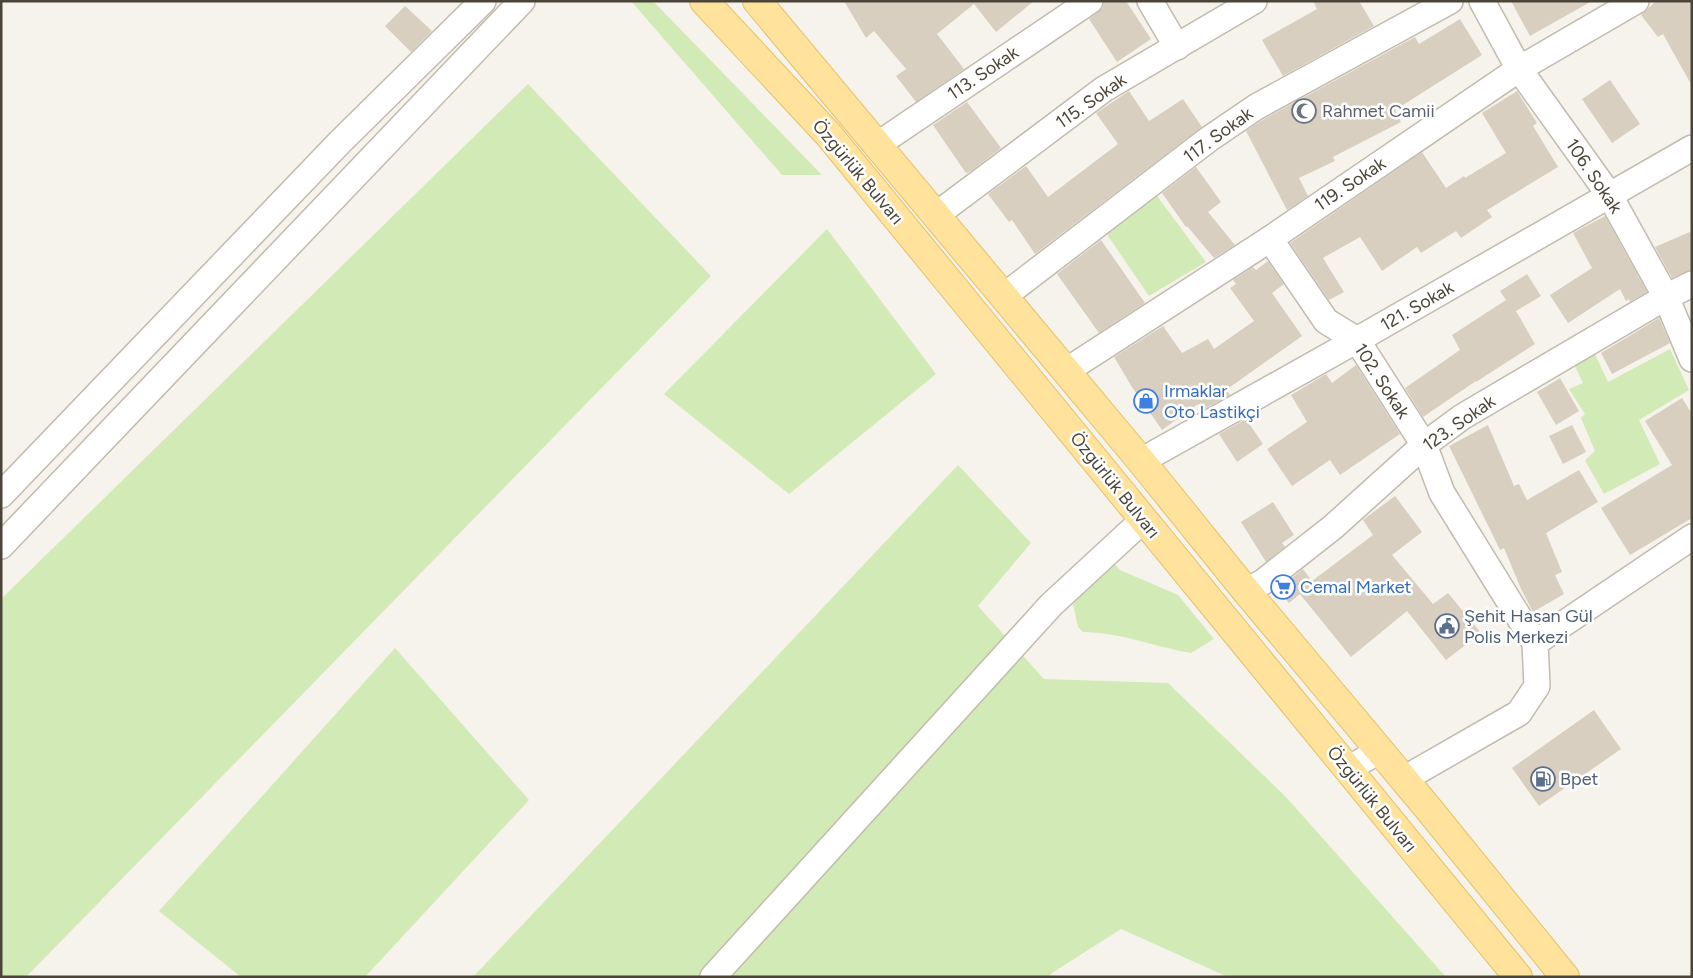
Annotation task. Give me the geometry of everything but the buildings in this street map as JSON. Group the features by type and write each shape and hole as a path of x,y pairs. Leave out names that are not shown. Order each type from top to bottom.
{"main road":[{"name":"Özgürlük Bulvarı","path":"704,1 828,134 1518,977"},
{"name":"Özgürlük Bulvarı","path":"757,1 1141,461 1565,977"}],"street":[{"path":"1,495 340,142 483,1"},
{"path":"1,546 522,1"},
{"name":"113. Sokak","path":"877,145 1090,1"},
{"path":"1150,1 1177,47"},
{"name":"115. Sokak","path":"936,215 1104,89 1254,1"},
{"name":"117. Sokak","path":"1004,296 1210,139 1256,107 1450,1"},
{"name":"106. Sokak","path":"1482,1 1519,69 1610,196 1666,297 1692,359"},
{"name":"119. Sokak","path":"1066,371 1270,239 1519,69 1636,1"},
{"name":"121. Sokak","path":"1141,461 1358,340 1692,148"},
{"name":"102. Sokak","path":"1270,239 1326,321 1358,340 1424,446 1442,492 1535,643"},
{"name":"123. Sokak","path":"1246,591 1263,582 1333,527 1424,446 1462,417 1666,297 1692,284"},
{"path":"713,977 1061,595 1143,520"},
{"path":"1404,779 1519,714 1537,686 1535,643 1692,537"},
{"path":"1348,769 1379,751"}],"green space":[{"path":"631,1 653,1 822,175 782,175"},
{"path":"528,84 711,276 26,977 1,977 1,599"},
{"path":"1154,192 1206,262 1149,296 1104,230"},
{"path":"827,229 936,374 789,494 664,394"},
{"path":"1592,348 1608,382 1670,349 1689,390 1639,420 1660,464 1604,494 1585,460 1595,451 1581,418 1585,414 1569,389 1583,383 1573,362"},
{"path":"958,465 1031,543 978,606 1044,679 1168,683 1287,798 1446,977 1228,977 1121,929 1052,973 1049,977 473,977"},
{"path":"1113,562 1120,570 1178,595 1214,639 1191,653 1110,634 1083,632 1078,627 1073,604 1104,569"},
{"path":"395,648 529,800 365,977 241,977 159,911"}],"place":[{"name":"Rahmet Camii","path":"1304,111"},
{"name":"Irmaklar Oto Lastikçi","path":"1146,401"},
{"name":"Cemal Market","path":"1283,587"},
{"name":"Şehit Hasan Gül Polis Merkezi","path":"1447,626"},
{"name":"Bpet","path":"1543,779"}]}
